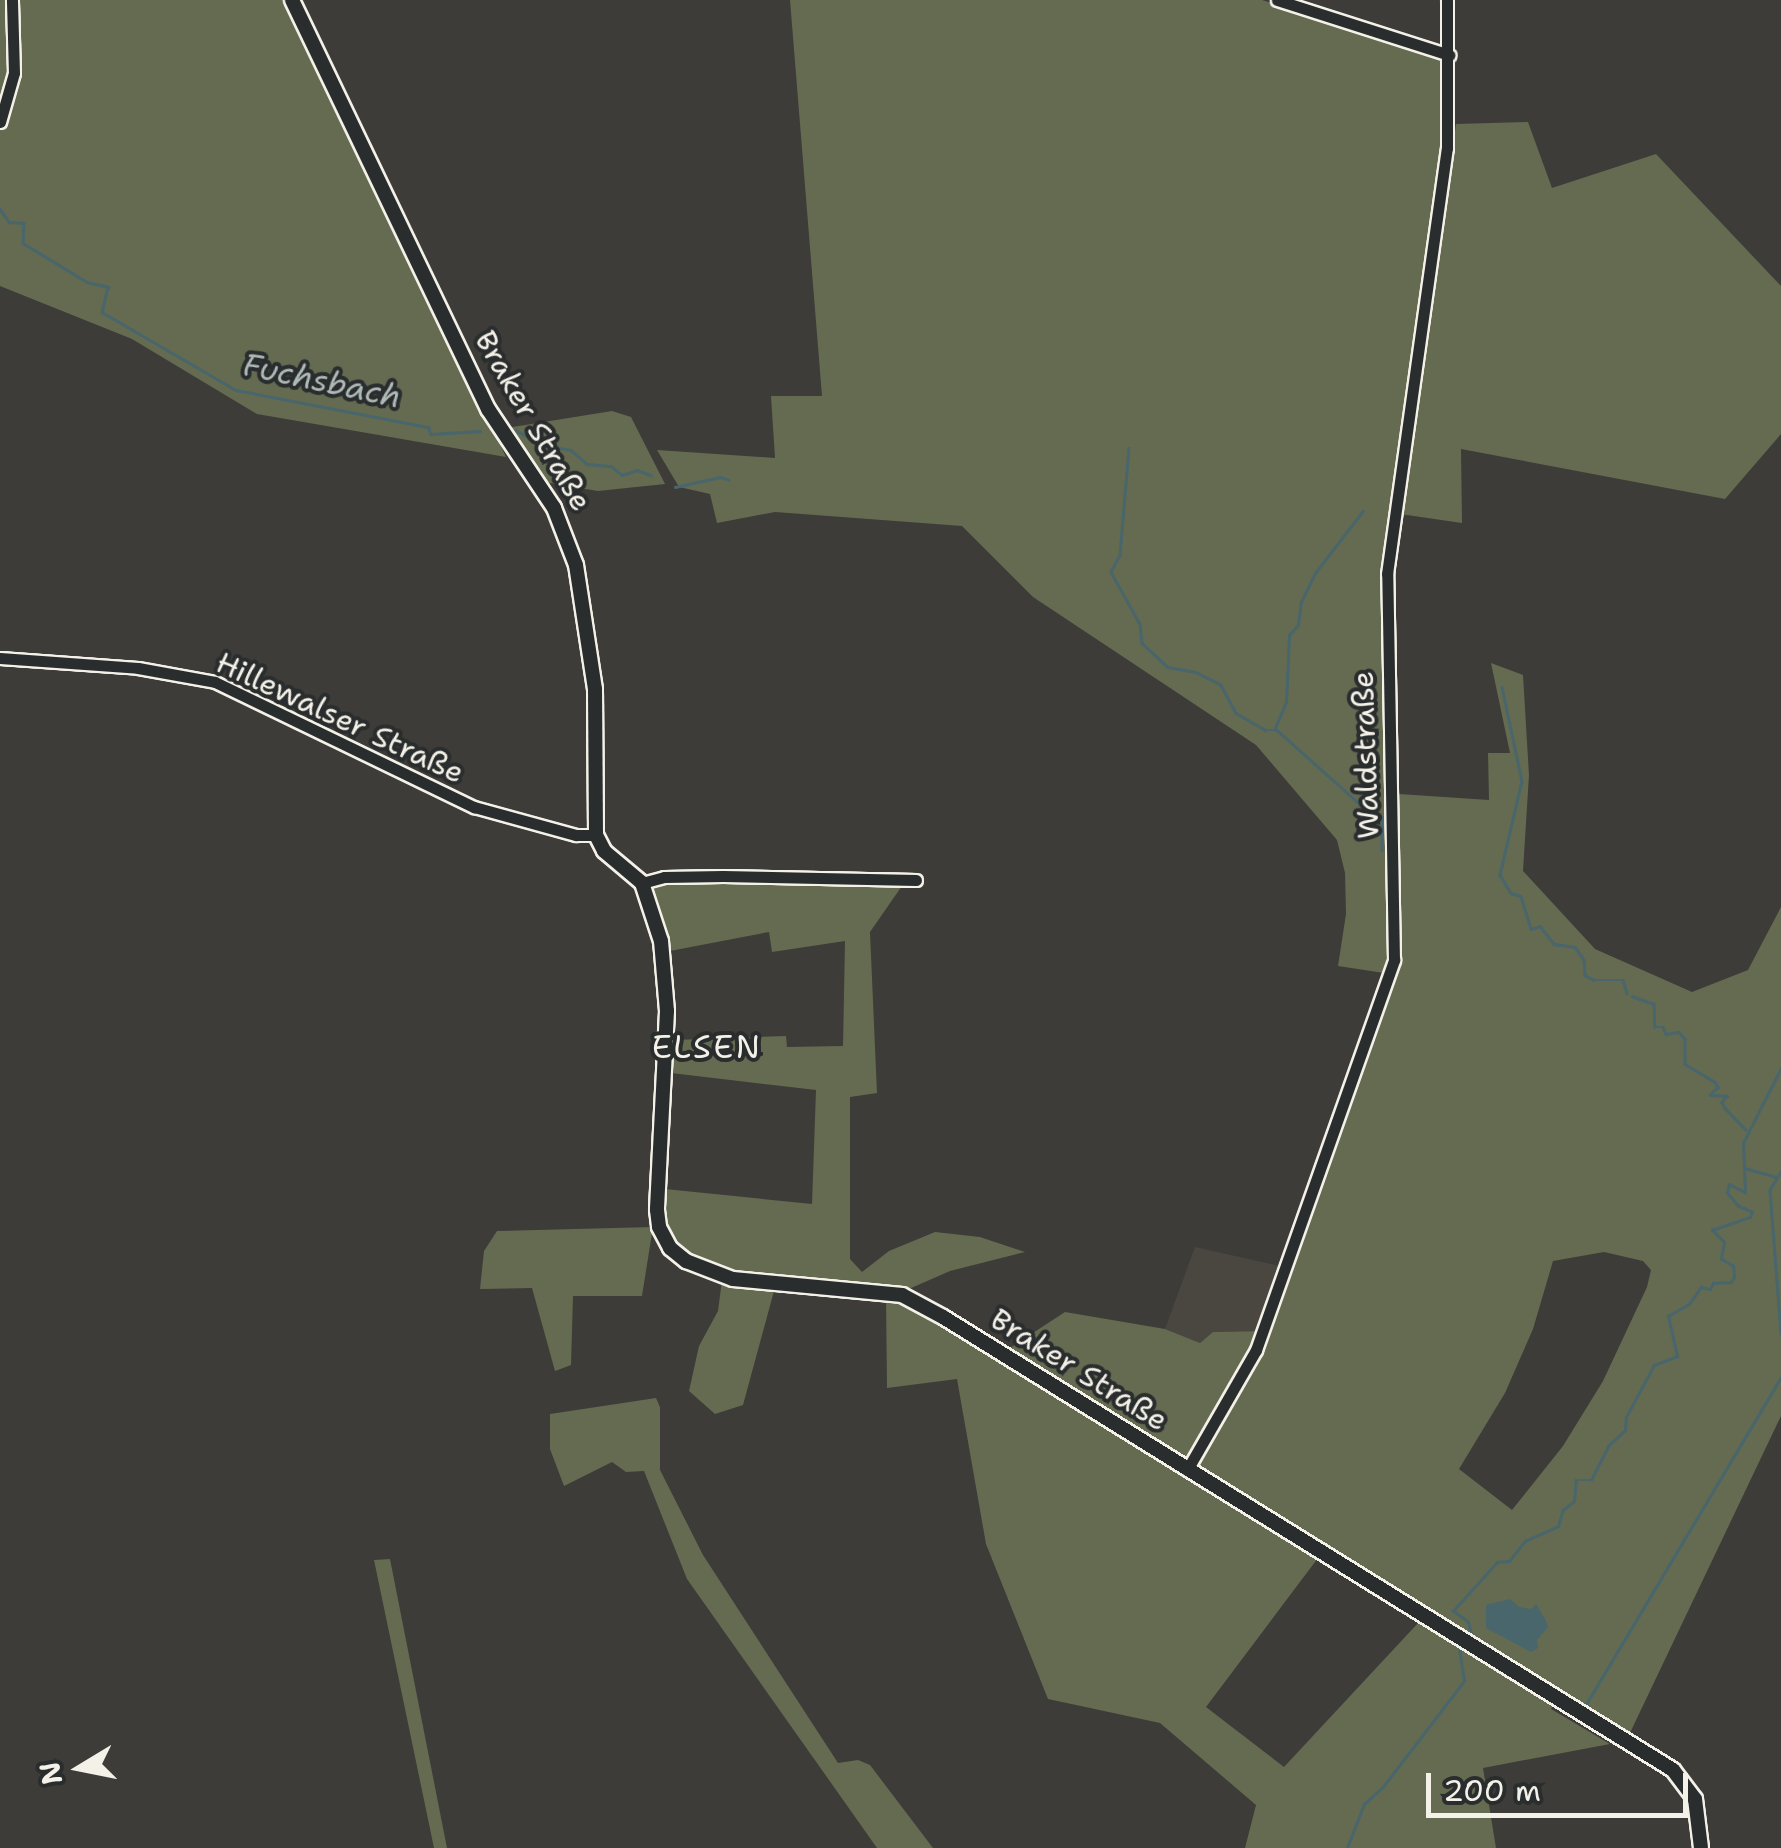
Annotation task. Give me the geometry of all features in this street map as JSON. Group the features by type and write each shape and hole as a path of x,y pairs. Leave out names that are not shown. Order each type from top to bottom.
{"main road":[{"name":"Braker Straße","path":"292,0 488,408 554,508 568,540 584,600 594,675 596,835"},
{"path":"596,835 604,851 642,883"},
{"name":"Braker Straße","path":"642,883 656,917 666,991 658,1210 659,1227 670,1248 686,1261 733,1279 902,1296 1673,1770 1695,1799 1701,1848"}],"street":[{"path":"0,122 14,73 12,0"},
{"path":"1277,0 1449,55"},
{"name":"Waldstraße","path":"1187,1470 1256,1350 1394,960 1387,574 1447,148 1448,0"},
{"name":"Hillewalser Straße","path":"0,658 138,668 215,682 474,807 576,834 596,835"},
{"path":"642,883 664,878 722,876 916,880"}],"shaded area":[{"path":"1195,1247 1284,1267 1259,1331 1213,1332 1200,1343 1165,1329"}],"green space":[{"path":"0,0 287,0 506,457 257,414 132,339 0,286"},
{"path":"790,0 1262,0 1441,55 1441,149 1380,573 1389,813 1388,950 1384,973 1338,966 1346,914 1345,873 1337,840 1256,745 1033,597 962,526 775,512 717,523 710,494 679,487 657,450 775,458 771,396 822,396"},
{"path":"1528,122 1552,188 1656,154 1781,286 1781,434 1725,499 1461,449 1462,523 1400,514 1456,124"},
{"path":"612,411 631,417 665,484 598,491 544,482 507,428"},
{"path":"1491,663 1523,675 1529,775 1523,871 1595,949 1692,992 1748,970 1781,907 1781,1416 1629,1735 1560,1693 1551,1709 1610,1744 1483,1768 1496,1848 1245,1848 1256,1805 1160,1723 1048,1699 986,1544 957,1379 887,1388 886,1298 743,1275 687,1256 670,1239 665,1223 665,1189 812,1204 816,1090 671,1073 674,1040 786,1036 787,1047 843,1046 845,941 772,952 769,932 670,951 652,884 669,880 904,883 870,932 877,1093 850,1097 850,1259 862,1272 889,1251 935,1232 980,1237 1025,1252 950,1271 902,1292 1007,1350 1065,1312 1165,1329 1200,1343 1213,1332 1264,1331 1399,955 1399,794 1489,800 1488,753 1510,753","holes":["1604,1252 1643,1261 1651,1270 1647,1287 1603,1381 1563,1446 1512,1510 1459,1469 1505,1393 1533,1329 1553,1261","1318,1558 1419,1622 1284,1767 1206,1707"]},
{"path":"653,1227 642,1296 573,1296 571,1365 555,1371 532,1288 480,1289 484,1251 497,1231"},
{"path":"722,1280 774,1291 743,1405 715,1414 689,1391 699,1346 718,1311"},
{"path":"656,1398 660,1407 660,1470 703,1555 838,1763 858,1760 870,1765 933,1848 877,1848 687,1579 644,1471 626,1472 612,1462 564,1486 550,1449 550,1414"},
{"path":"390,1559 447,1848 434,1848 374,1560"}],"water":[{"path":"1510,1599 1519,1607 1531,1609 1536,1604 1545,1619 1548,1627 1537,1640 1538,1648 1531,1652 1486,1628 1486,1605"}],"waterway":[{"name":"Fuchsbach","path":"0,209 9,222 24,223 23,243 87,282 108,287 102,312 236,390 428,427 431,434 480,431"},
{"name":"Fuchsbach","path":"516,430 540,444 571,450 587,464 611,466 622,475 637,470 651,475"},
{"path":"1129,448 1120,555 1111,572 1140,624 1142,643 1168,667 1196,672 1221,685 1236,713 1265,730 1277,730 1362,806 1382,817 1382,850"},
{"name":"Fuchsbach","path":"675,487 720,477 729,480"},
{"path":"1275,728 1286,702 1289,635 1298,625 1301,602 1315,573 1363,511"},
{"path":"1502,687 1522,781 1500,875 1511,893 1521,896 1531,929 1540,926 1554,944 1575,947 1584,960 1585,975 1594,980 1623,980 1627,993"},
{"path":"1632,996 1654,1004 1655,1027 1663,1027 1666,1034 1679,1032 1685,1039 1685,1064 1715,1082 1718,1087 1710,1095 1727,1096 1722,1102 1725,1108 1746,1130"},
{"path":"1471,1635 1468,1622 1453,1611 1497,1562 1509,1561 1525,1541 1558,1526 1563,1510 1574,1501 1576,1480 1591,1480 1608,1446 1625,1430 1626,1417 1654,1365 1677,1356 1668,1316 1689,1304 1701,1287 1710,1289 1713,1283 1731,1282 1734,1277 1733,1266 1721,1259 1724,1242 1712,1230 1750,1217 1752,1212 1738,1206 1727,1193 1729,1184 1745,1192 1743,1143 1781,1068"},
{"path":"1745,1168 1776,1177"},
{"path":"1781,1172 1770,1190 1781,1334"},
{"path":"1585,1706 1781,1377"},
{"path":"1347,1848 1364,1804 1382,1788 1464,1681 1459,1651"}],"district":[{"name":"ELSEN","path":"707,1047"}]}
